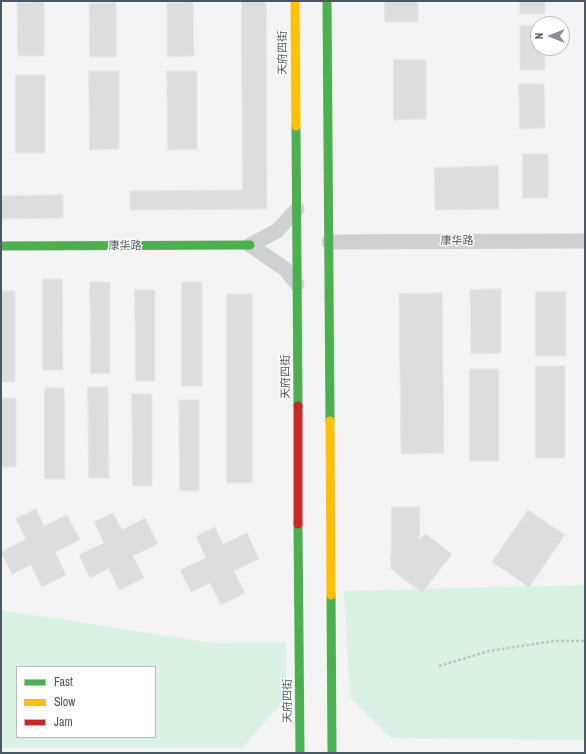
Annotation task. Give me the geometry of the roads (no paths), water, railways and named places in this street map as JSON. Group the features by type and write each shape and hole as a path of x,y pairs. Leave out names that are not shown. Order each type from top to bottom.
{"main road":[{"name":"天府四街","path":"295,1 300,753"},
{"path":"327,1 332,753"},
{"name":"康华路","path":"1,246 250,245"}],"street":[{"path":"297,209 278,231 250,245 285,269 297,284"},
{"name":"康华路","path":"329,242 585,241"}]}
